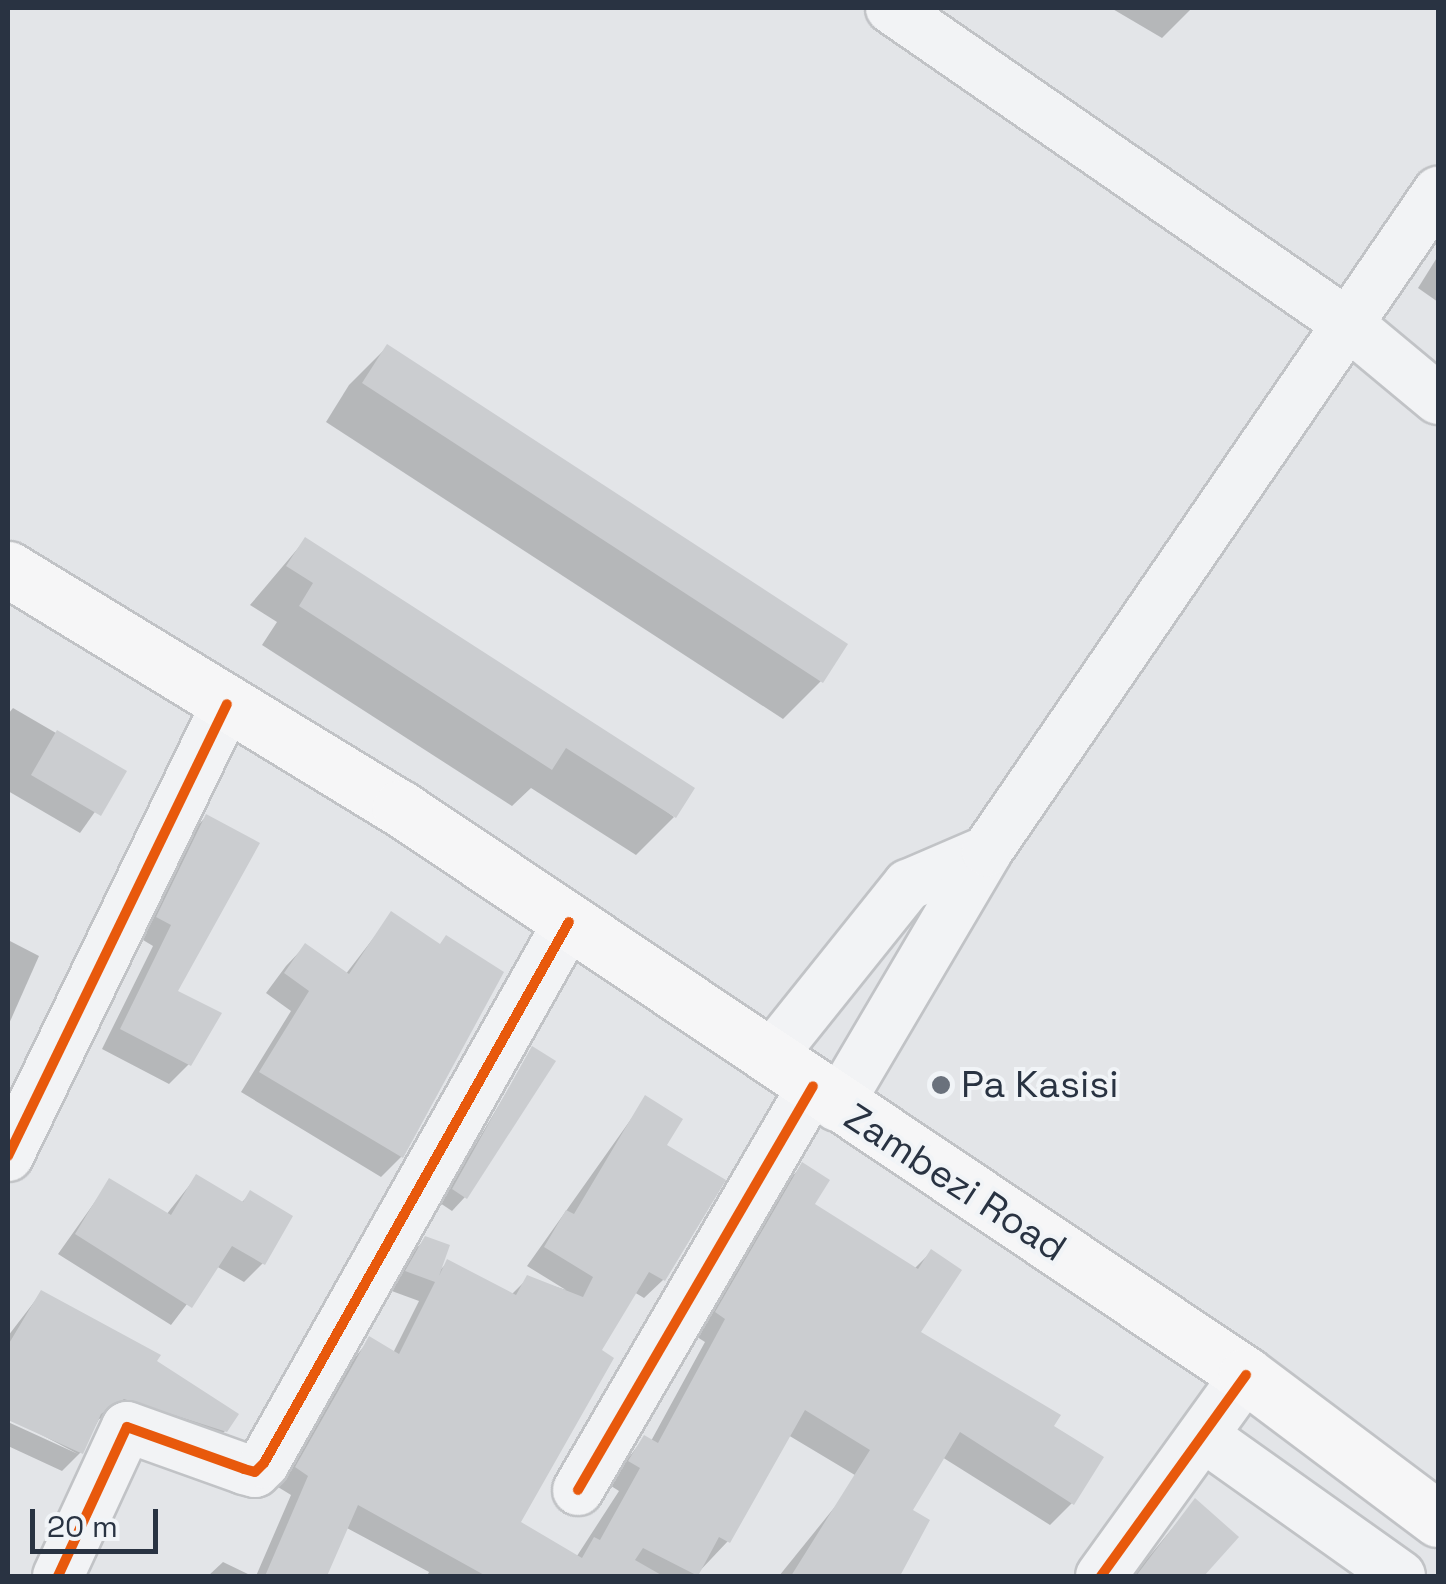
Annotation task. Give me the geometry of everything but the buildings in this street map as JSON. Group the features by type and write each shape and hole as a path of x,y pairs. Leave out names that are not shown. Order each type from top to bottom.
{"main road":[{"name":"Zambezi Road","path":"8,569 400,808 1246,1375 1438,1519"}],"street":[{"path":"891,8 1348,324 1438,399"},
{"path":"578,1490 825,1096 987,851 1438,192"},
{"path":"8,1156 227,704"},
{"path":"770,1057 908,885 987,851"},
{"path":"58,1576 127,1428 143,1428 254,1472 264,1463 568,922"},
{"path":"1101,1576 1206,1438 1246,1375"},
{"path":"1206,1438 1400,1576"}],"cycle path":[{"path":"8,1156 227,704"},
{"path":"58,1576 127,1427 255,1472 264,1463 569,922"},
{"path":"578,1490 813,1087"},
{"path":"1101,1576 1246,1375"}],"place":[{"name":"Pa Kasisi","path":"941,1085"}]}
